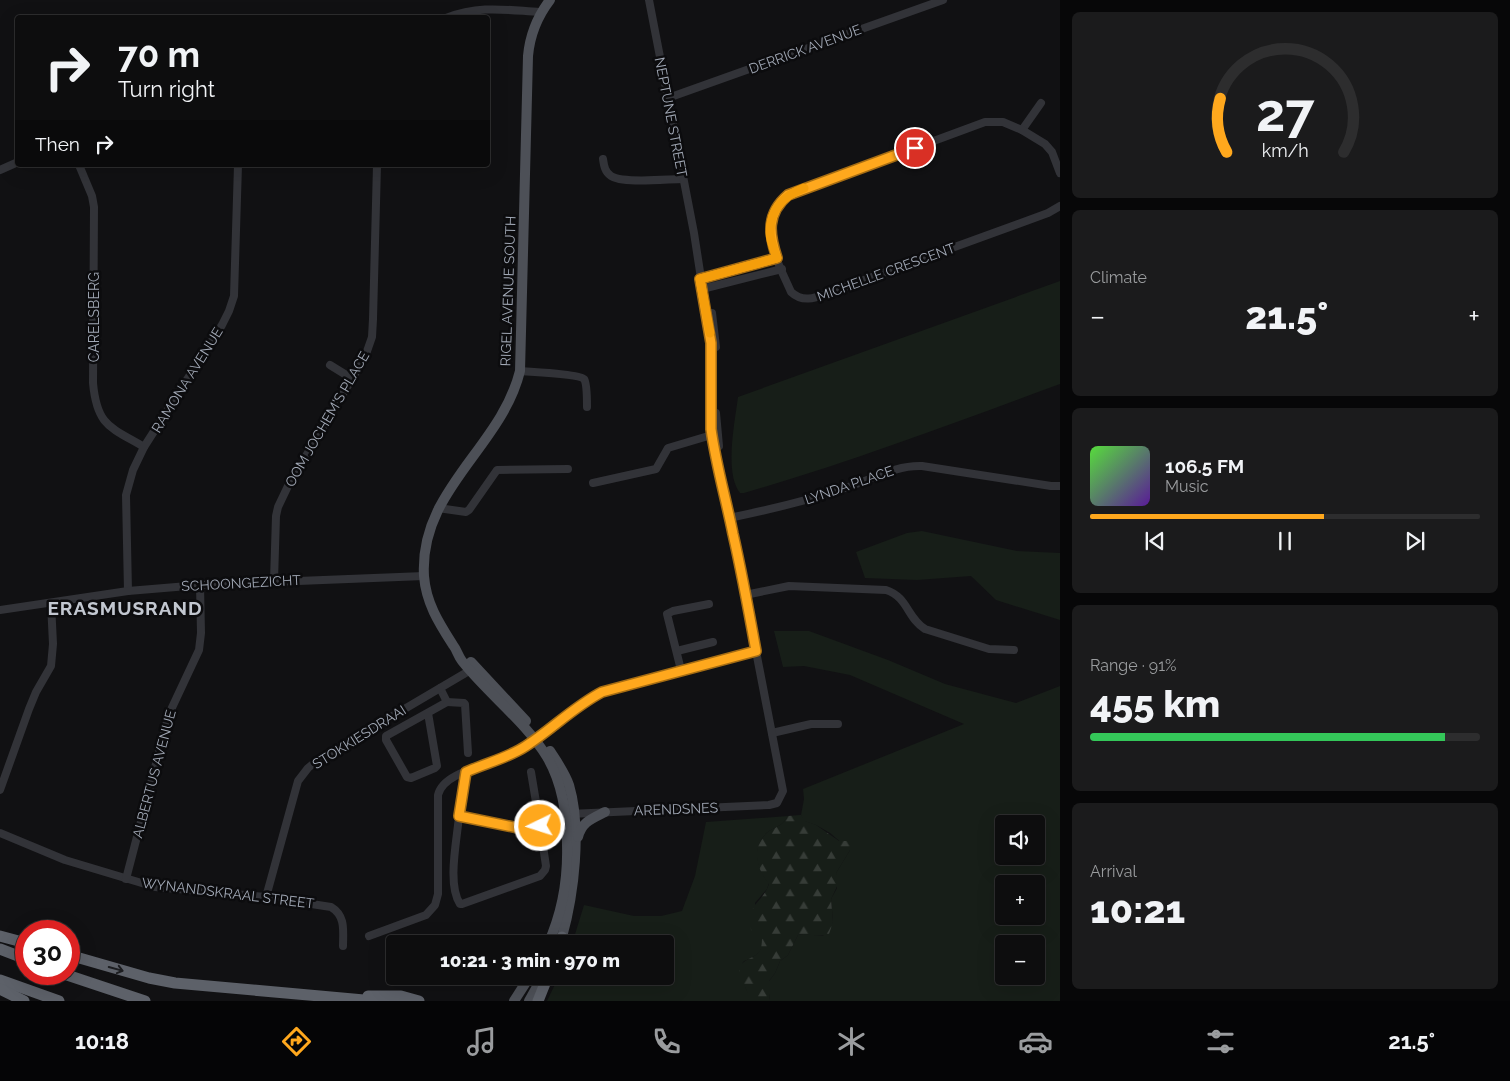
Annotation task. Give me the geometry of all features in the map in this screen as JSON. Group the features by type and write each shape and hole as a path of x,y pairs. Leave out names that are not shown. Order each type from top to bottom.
{"highway":[{"path":"0,936 15,940"},
{"path":"0,949 15,955"},
{"path":"80,959 149,978 175,983 375,1001"},
{"path":"80,979 145,1001"},
{"path":"0,980 59,1001"},
{"path":"538,1001 544,985"},
{"path":"0,988 24,1001"},
{"path":"286,993 400,996 419,1001"}],"main road":[{"name":"RIGEL AVENUE SOUTH","path":"550,0 540,12 532,32 528,56 520,371 518,381 504,413 438,508 428,535 424,576 428,598 435,617 460,659 497,688 560,765 567,780 570,814 568,872 565,896 551,935"},
{"path":"574,877 582,826 587,821 605,812"},
{"name":"RIGEL AVENUE SOUTH","path":"563,935 570,910 574,877 575,831 570,814"},
{"path":"514,1001 524,985"},
{"path":"529,1001 538,985"}],"street":[{"name":"NEPTUNE STREET","path":"649,0 703,278 714,351 715,435 782,786 782,795"},
{"name":"DERRICK AVENUE","path":"668,98 943,0"},
{"path":"454,15 464,11 476,10 540,12"},
{"path":"1022,130 1041,103"},
{"name":"MICHELLE CRESCENT","path":"1060,173 1049,148 1022,130 1003,122 985,122 793,192 783,200 774,215 770,225 770,238 792,292 801,299 811,299 1048,213 1060,206"},
{"path":"602,159 605,171 612,177 625,180 683,179"},
{"path":"0,170 15,163"},
{"name":"CARELSBERG","path":"80,167 92,196 94,208 94,382 97,406 100,416 106,424 144,447"},
{"name":"RAMONA AVENUE","path":"128,591 126,495 133,470 144,447 229,311 234,296 238,167"},
{"name":"OOM JOCHEM'S PLACE","path":"274,581 276,516 278,507 288,486 365,357 372,336 377,167"},
{"path":"703,278 777,258"},
{"path":"704,288 782,270"},
{"path":"330,365 351,378"},
{"path":"520,371 560,374 582,378 585,382 587,407"},
{"path":"593,483 656,469 668,448 715,435"},
{"name":"LYNDA PLACE","path":"730,518 808,500 848,488 906,466 922,466 1060,486"},
{"path":"438,508 466,512 497,470 568,469"},
{"name":"SCHOONGEZICHT","path":"0,610 128,591 200,585 424,576"},
{"name":"ALBERTUS AVENUE","path":"126,879 168,714 199,650 201,633 200,585"},
{"path":"746,594 789,586 886,590 901,598 918,624 925,629 990,649 1014,650"},
{"path":"0,790 29,708 51,666 53,644 51,603"},
{"path":"681,670 667,614 673,611 709,604"},
{"path":"677,651 713,642"},
{"path":"369,936 426,916 435,905 438,894 439,790 446,780 509,756 602,692 756,651"},
{"name":"STOKKIESDRAAI","path":"266,897 298,781 304,773 318,760 473,668"},
{"path":"440,688 447,702"},
{"path":"428,713 437,766 411,778 407,777 386,740 386,736 447,702 465,704 468,753"},
{"path":"772,733 812,724 838,724"},
{"path":"466,772 459,816 454,870 456,897 460,904 540,876 545,870 546,866 531,772"},
{"name":"ARENDSNES","path":"570,814 769,805 777,803 782,795"},
{"path":"459,816 523,829 540,826"},
{"name":"WYNANDSKRAAL STREET","path":"0,833 65,860 155,887 266,897 327,906 336,910 342,919 343,946"}],"green space":[{"path":"1060,281 1060,384 864,455 740,493 735,484 732,460 733,433 738,397"},
{"path":"922,531 1017,551 1060,553 1060,620 996,600 971,576 917,580 865,578 856,552 907,533"},
{"path":"774,631 809,631 888,660 945,684 1016,703 1060,686 1060,1001 770,1001 769,981 780,961 788,955 798,935 823,936 833,922 831,899 837,888 836,873 850,850 830,833 804,821 801,815 804,799 803,789 964,724 850,675 804,666 783,667"},
{"path":"801,815 805,821 816,825 839,841 848,841 851,844 850,850 836,873 839,882 831,899 833,922 829,934 821,936 798,935 788,955 780,961 769,981 770,1001 749,1001 748,993 740,978 739,971 745,961 756,955 761,949 762,936 751,930 750,921 753,909 769,884 757,861 758,848 764,836 782,823 788,816"},
{"path":"788,816 782,823 764,836 758,848 759,867 769,883 767,889 755,903 761,927 762,946 757,954 743,962 740,975 749,995 749,1001 547,1001 555,985 674,985 674,935 575,935 584,905 634,916 661,916 682,911 695,876 706,822"}],"slow traffic":[{"path":"710,333 700,279 777,258 770,238 770,225 783,200 793,192 804,188"}],"district":[{"name":"ERASMUSRAND","path":"125,608"}],"route":[{"path":"540,826 523,829 459,816 466,772 500,760 524,748 588,700 602,692 756,651 711,429 711,343 700,279 777,258 770,238 770,225 778,207 788,195 915,148"}]}
